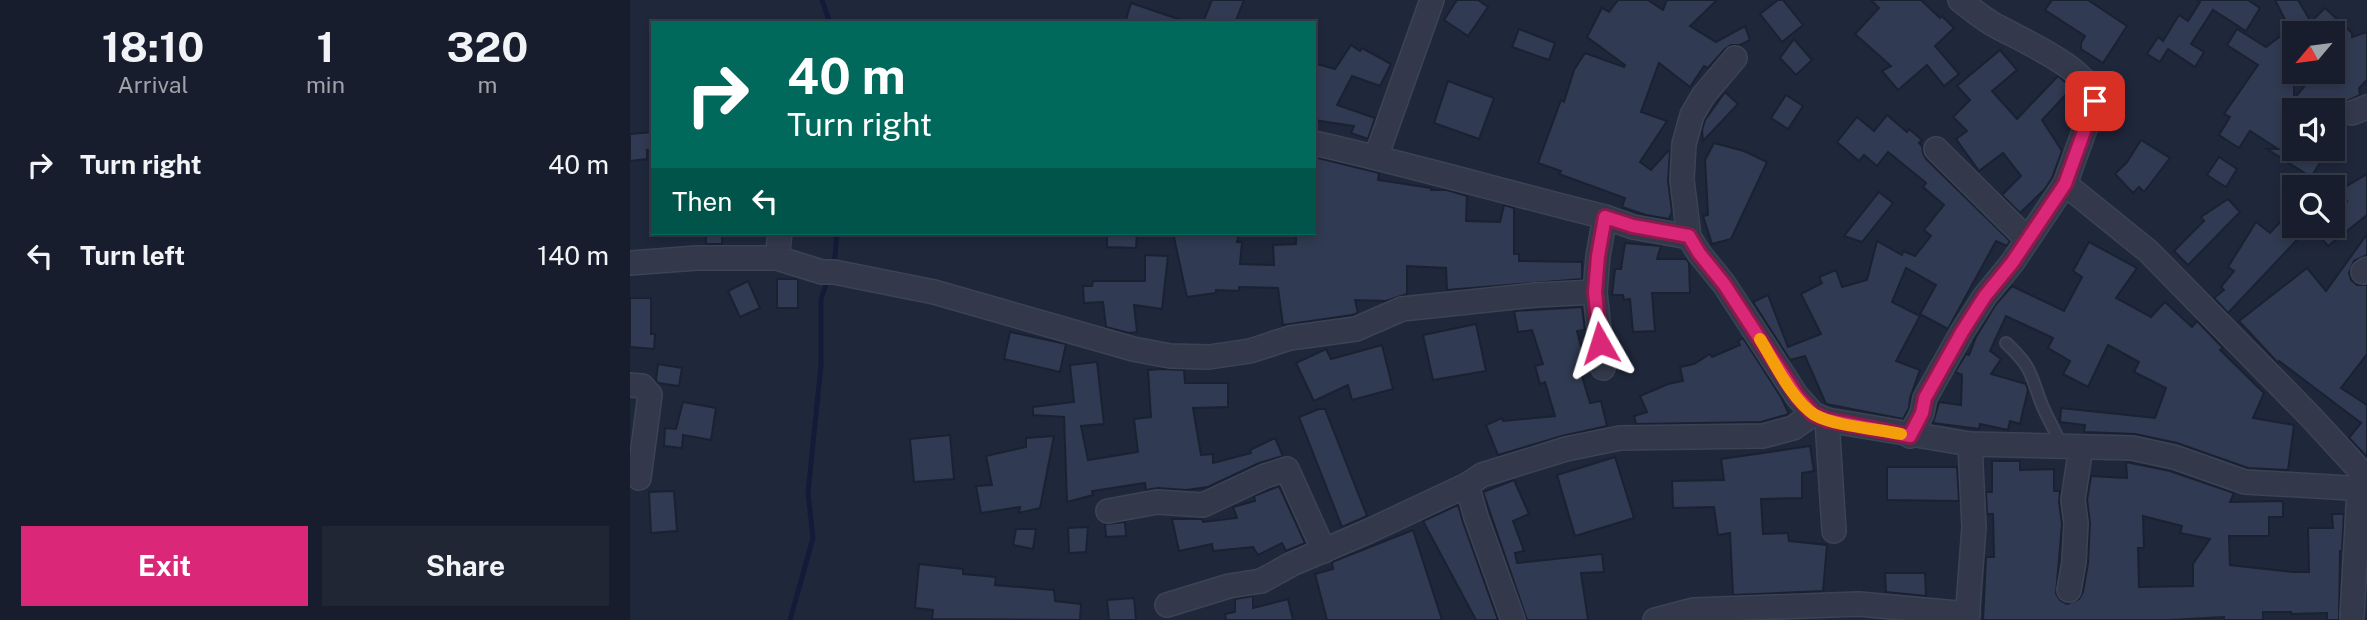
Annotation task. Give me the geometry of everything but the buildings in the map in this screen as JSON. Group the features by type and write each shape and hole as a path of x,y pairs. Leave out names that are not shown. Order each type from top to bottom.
{"street":[{"path":"1376,157 1432,0"},
{"path":"1910,436 1922,413 1925,398 1962,332 2065,184 2095,101 2093,90 2076,73 1990,22 1960,0"},
{"path":"1735,58 1703,96 1692,115 1684,144 1682,180 1689,236 1724,284 1797,396 1820,417 1910,436 1970,444 2132,448 2186,461 2245,482 2364,486"},
{"path":"1316,143 1633,226 1689,236"},
{"path":"1936,149 2028,239"},
{"path":"2065,184 2148,251 2310,416 2364,486 2352,616"},
{"path":"1603,368 1595,292 1605,217"},
{"path":"776,258 780,235"},
{"path":"630,263 697,258 776,258 828,272 934,292 1133,349 1170,356 1209,357 1250,351 1290,338 1356,328 1402,309 1536,295 1595,292"},
{"path":"630,385 642,386 649,395 639,478"},
{"path":"1167,605 1229,586 1261,581 1292,564 1467,485 1482,475 1566,449 1620,438 1763,436 1820,417"},
{"path":"1820,417 1834,531"},
{"path":"1655,620 1692,610 1859,604 1968,617 1974,527 1970,444"},
{"path":"2069,590 2076,523 2071,446"},
{"path":"1108,511 1157,502 1203,505 1265,476 1287,469 1324,551"},
{"path":"1467,485 1513,620"}],"lane":[{"path":"2006,343 2024,360 2032,373 2043,406 2071,446"}],"waterway":[{"path":"822,0 829,21"},
{"path":"832,267 837,235"},
{"path":"790,620 813,538 808,493 821,365 821,299 829,277"}],"slow traffic":[{"path":"1760,339 1797,396 1813,414 1827,420 1901,434"}],"route":[{"path":"1600,343 1595,292 1605,217 1633,226 1689,236 1724,284 1797,396 1813,414 1827,420 1910,436 1922,413 1925,398 1962,332 2065,184 2095,101"}]}
